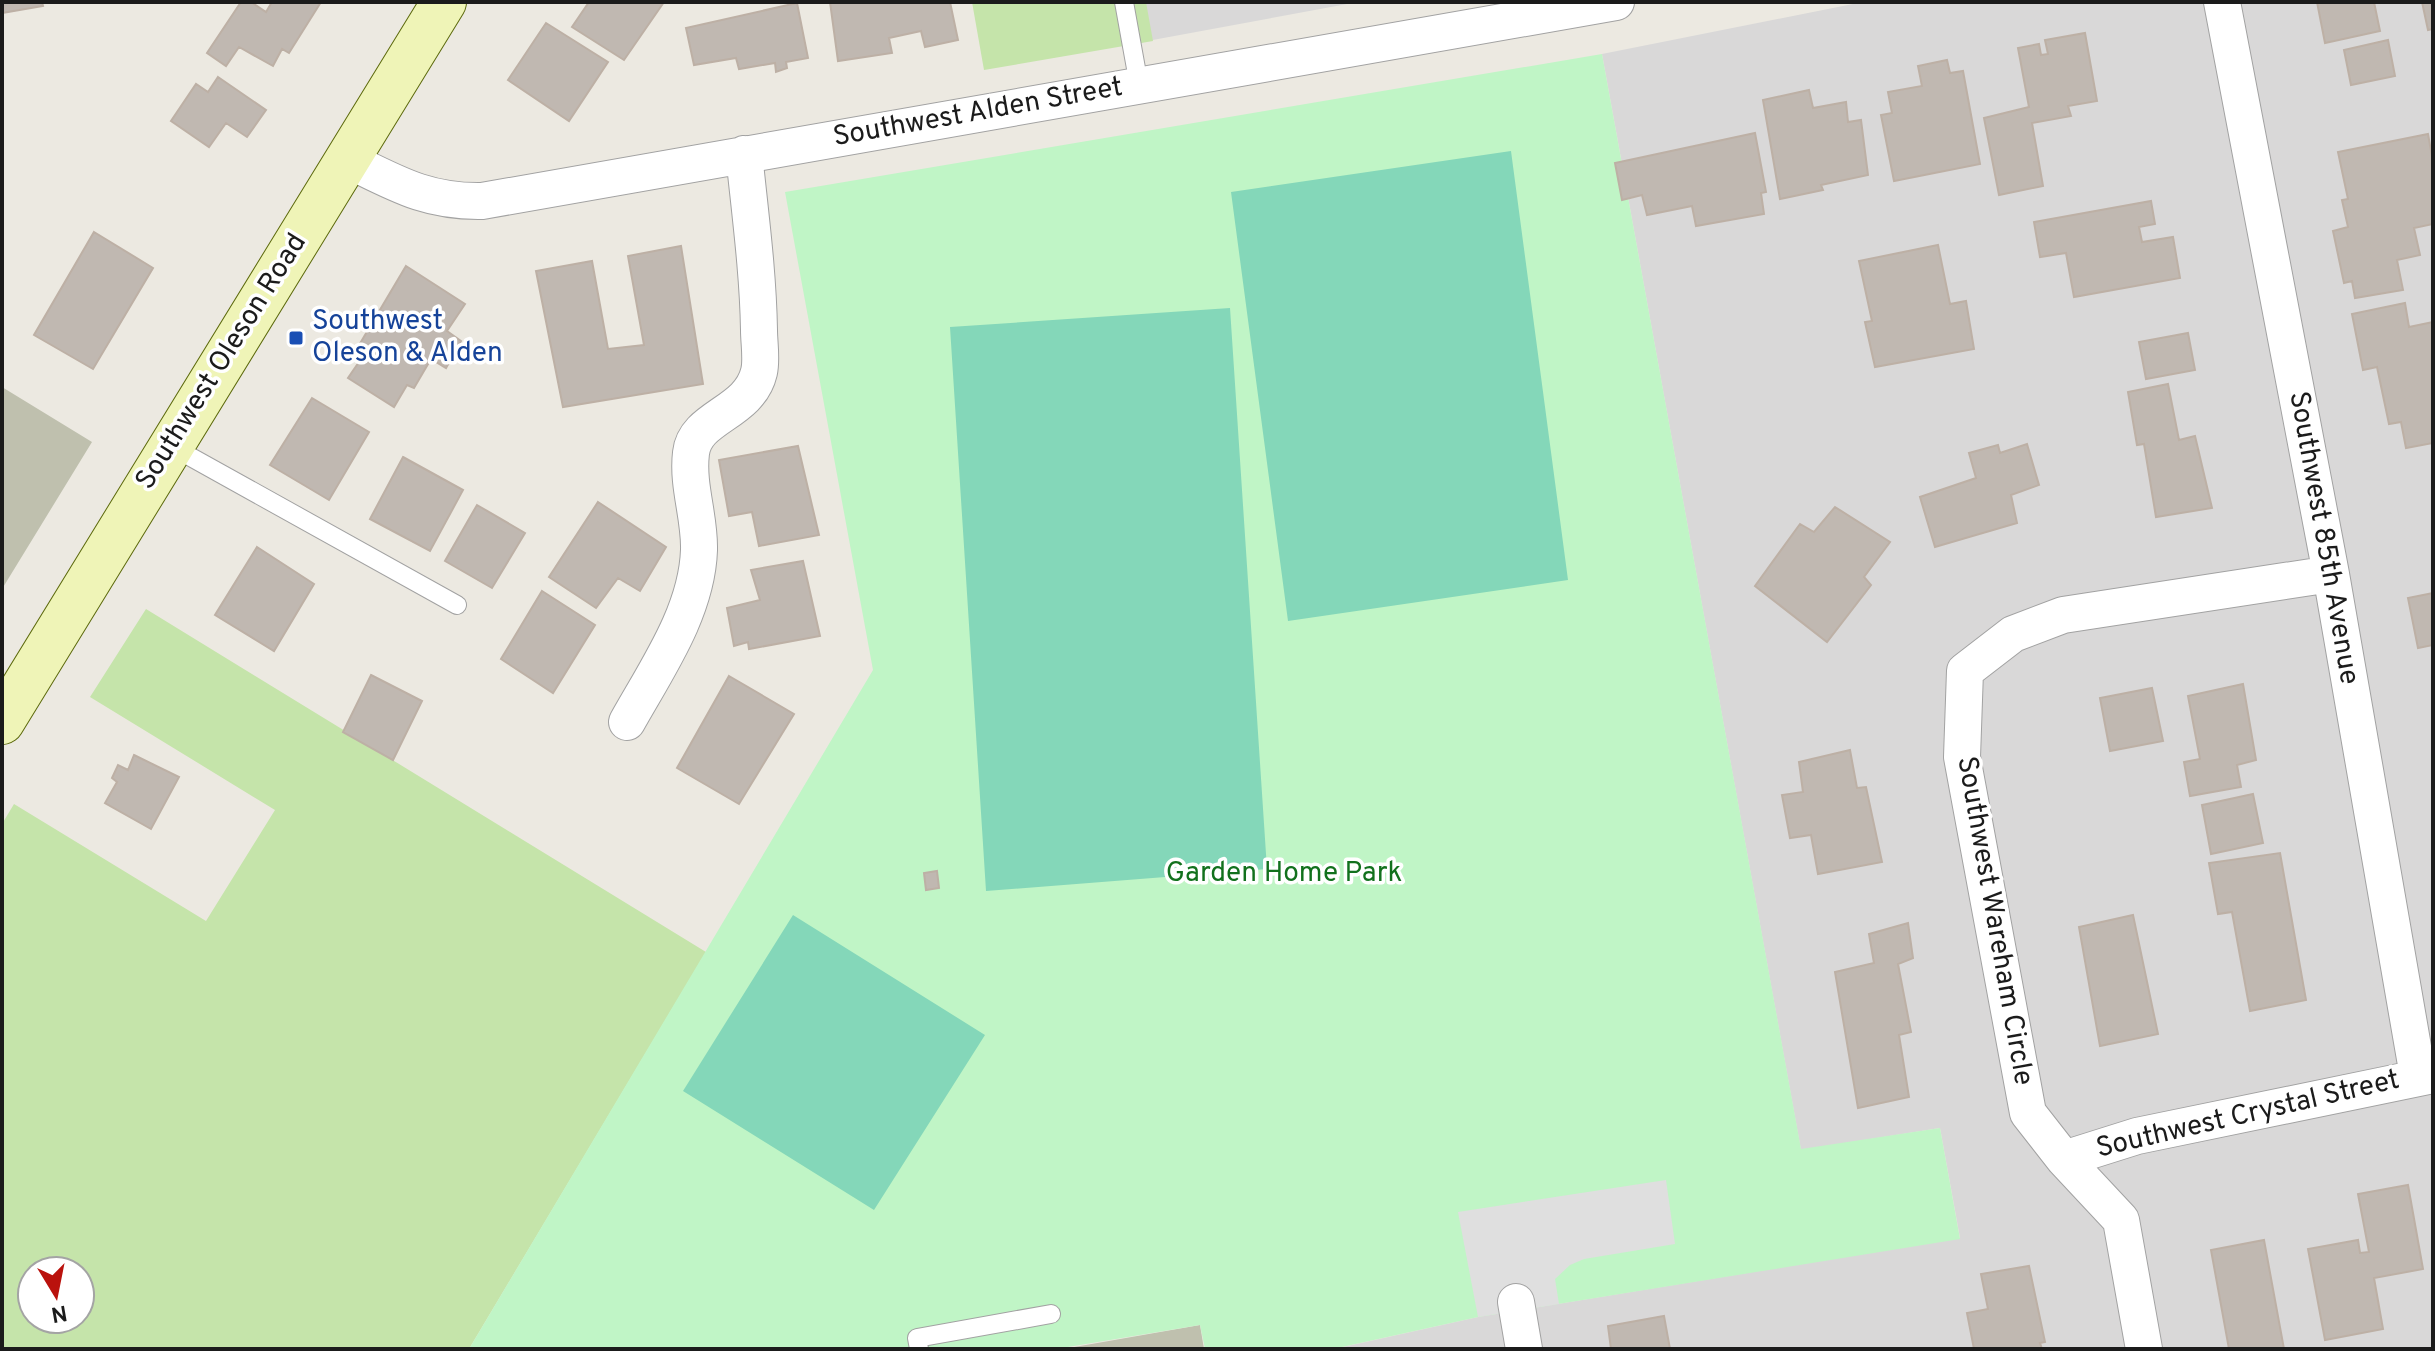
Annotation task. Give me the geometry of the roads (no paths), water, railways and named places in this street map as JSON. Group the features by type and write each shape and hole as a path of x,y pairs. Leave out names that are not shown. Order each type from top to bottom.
{"main road":[{"name":"Southwest Oleson Road","path":"2,722 444,2"}],"street":[{"name":"Southwest Alden Street","path":"348,160 413,193 447,201 482,201 1616,2"},
{"name":"Southwest 85th Avenue","path":"2222,2 2426,1075"},
{"path":"627,722 675,636 690,591 699,549 691,499 691,449 705,426 745,400 759,372 759,298 744,154"},
{"name":"Southwest Wareham Circle","path":"2064,1159 2028,1113 1962,757 1965,671 2013,634 2063,615 2331,574"},
{"name":"Southwest Crystal Street","path":"2064,1159 2137,1136 2297,1105 2426,1075"},
{"path":"2064,1159 2121,1220 2144,1349"},
{"path":"1516,1302 1524,1349"}],"lane":[{"path":"1124,2 1139,85"},
{"path":"171,446 457,605"},
{"path":"919,1349 917,1338 1051,1314"}],"place":[{"name":"Southwest Oleson & Alden","path":"296,338"}],"park label":[{"name":"Garden Home Park","path":"1284,874"}]}
